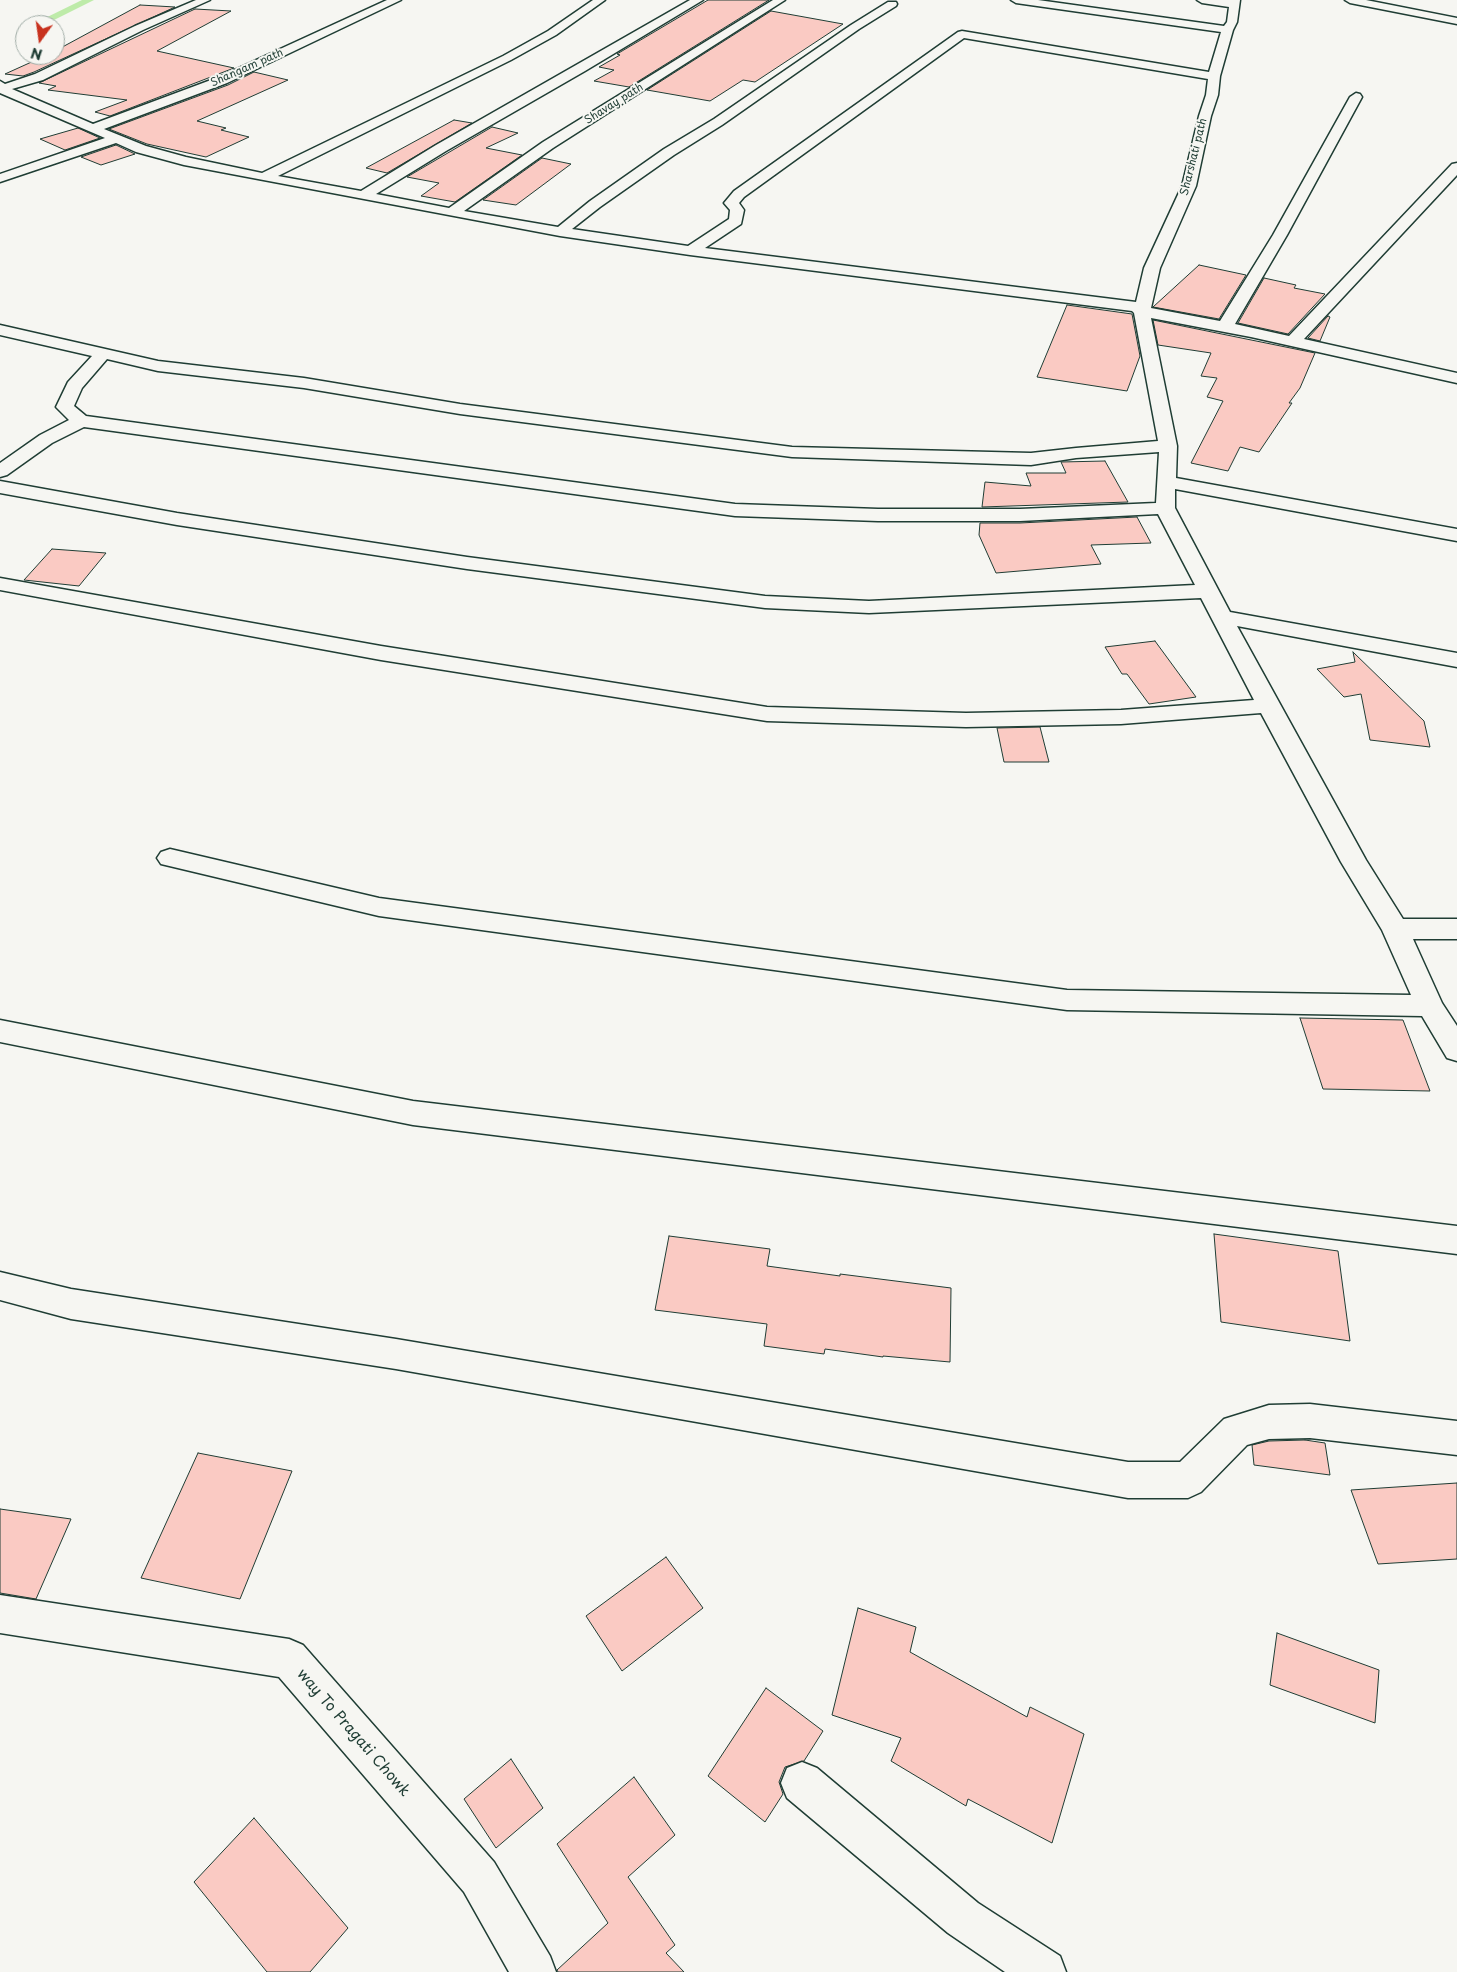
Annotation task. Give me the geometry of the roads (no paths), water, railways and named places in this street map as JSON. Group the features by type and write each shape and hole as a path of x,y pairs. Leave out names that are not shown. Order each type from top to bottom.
{"street":[{"path":"0,86 39,77 139,28 205,0"},
{"name":"Shangam path","path":"94,128 223,80 396,0"},
{"path":"264,177 507,58 552,33 600,0"},
{"path":"363,196 441,148 698,0"},
{"name":"Shavay path","path":"452,213 548,145 780,0"},
{"path":"1016,0 1227,30"},
{"path":"1202,0 1235,2"},
{"path":"1350,0 1457,21"},
{"name":"Sharshati path","path":"1142,311 1152,268 1189,186 1204,116 1212,95 1214,76 1227,30 1232,22 1235,2"},
{"path":"560,232 595,204 669,152 718,122 855,27 892,4"},
{"path":"690,251 736,221 737,210 731,203 739,194 973,25"},
{"path":"962,34 1214,76"},
{"path":"0,86 141,149 184,161 560,232 690,251 1136,307 1142,311 1225,327 1457,378"},
{"path":"1225,327 1280,235 1356,98"},
{"path":"0,178 118,138"},
{"path":"1292,342 1457,167"},
{"path":"1142,311 1168,446 1165,508 1268,706 1354,862 1394,929 1430,1006 1457,1050"},
{"path":"0,330 158,366 304,383 460,408 792,452 1031,459 1076,453 1168,446"},
{"path":"103,354 74,386 65,407 81,421 735,510 878,515 1020,515 1165,508"},
{"path":"0,471 46,439 81,421"},
{"path":"1166,482 1457,535"},
{"path":"0,487 177,519 765,602 870,608 1209,592"},
{"path":"0,584 381,653 767,714 976,720 1121,717 1268,706"},
{"path":"1221,617 1457,660"},
{"path":"170,858 379,907 1067,1000 1430,1006"},
{"path":"1394,929 1457,929"},
{"path":"0,1031 412,1113 1457,1240"},
{"path":"0,1286 71,1304 415,1358 1128,1480 1188,1480 1236,1431 1269,1422 1310,1421 1457,1438"},
{"name":"way To Pragati Chowk","path":"0,1614 289,1658 478,1877 527,1968"},
{"path":"802,1783 963,1918 1044,1972"}]}
